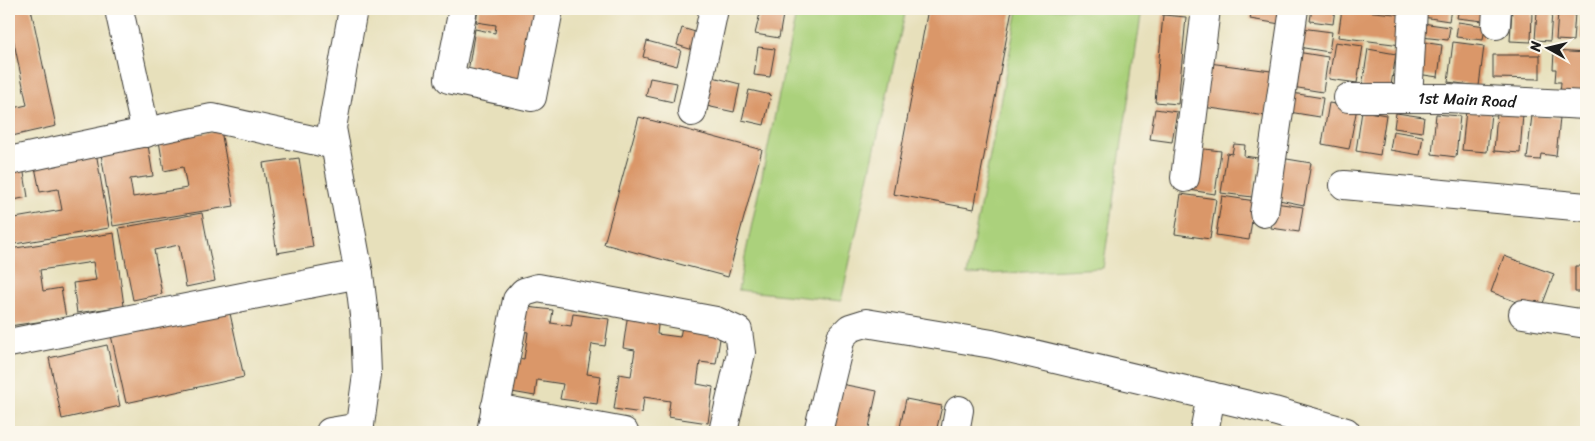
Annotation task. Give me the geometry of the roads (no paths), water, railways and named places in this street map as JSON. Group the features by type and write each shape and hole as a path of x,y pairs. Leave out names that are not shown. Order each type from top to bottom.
{"street":[{"path":"330,432 359,430 367,374 364,323 358,274 332,128 353,9"},
{"path":"462,9 449,79 532,97 549,9"},
{"path":"692,112 714,9"},
{"path":"1185,178 1206,9"},
{"path":"1264,213 1294,9"},
{"path":"1408,98 1413,9"},
{"path":"120,14 146,133"},
{"name":"1st Main Road","path":"1348,98 1408,98 1586,105"},
{"path":"9,161 212,118 335,145"},
{"path":"1344,185 1586,207"},
{"path":"9,343 358,274"},
{"path":"624,432 493,420 517,300 524,292 538,288 716,321 738,331 741,353 723,432"},
{"path":"1523,314 1586,324"},
{"path":"818,432 841,337 850,328 866,323 992,344 1274,411 1346,432"},
{"path":"1204,432 1211,396"}]}
